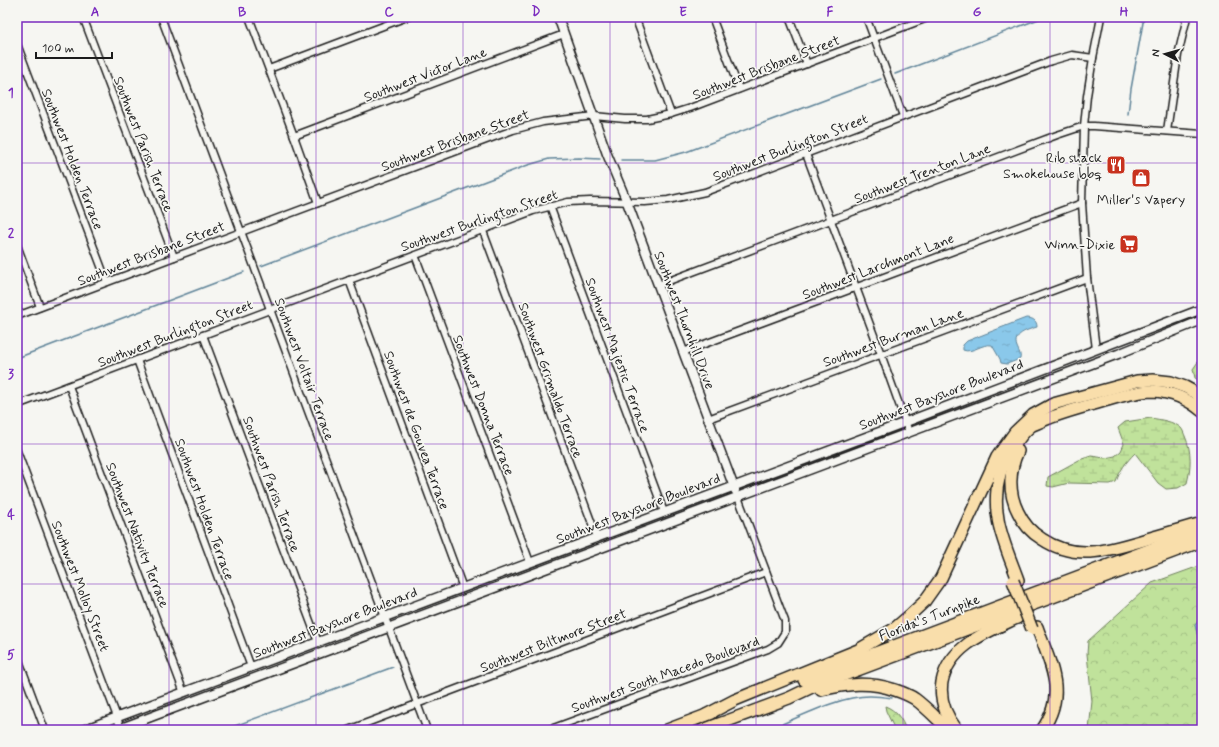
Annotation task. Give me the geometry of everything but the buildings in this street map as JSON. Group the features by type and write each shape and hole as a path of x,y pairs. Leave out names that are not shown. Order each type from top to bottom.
{"highway":[{"path":"706,715 735,700 858,650 894,629 909,616 924,602 941,578 997,457 1005,444 1033,415 1053,404 1137,381 1153,380 1171,382 1196,393 1202,399"},
{"path":"1042,730 1052,713 1056,686 1054,674 1034,628 999,529 996,504 1000,473 1016,443 1031,426 1055,415 1136,393 1152,391 1178,396 1193,403 1202,411"},
{"path":"1041,422 1028,436 1015,457 1011,479 1011,492 1014,505 1020,517 1036,535 1046,542 1071,552 1100,551 1125,546 1202,523"},
{"path":"1005,444 992,487 991,515 995,533 1016,580"},
{"name":"Florida's Turnpike","path":"667,730 1202,530"},
{"name":"Florida's Turnpike","path":"703,730 789,698 812,687 1202,541"},
{"path":"957,730 949,720 941,699 941,687 944,674 949,663 956,654 964,646 994,628 1107,577"},
{"path":"1034,628 1048,676 1050,689 1050,700 1045,715 1034,730"},
{"path":"789,698 852,684 881,685 914,698 949,730"}],"main road":[{"name":"Southwest Thornhill Drive","path":"558,17 607,154 627,202 738,497"},
{"name":"Southwest Bayshore Boulevard","path":"83,730 906,422 1202,309"},
{"name":"Southwest Bayshore Boulevard","path":"119,730 389,627 1104,359 1202,320"},
{"path":"1104,359 1105,352 1107,350 1127,341 1136,334"},
{"path":"1051,379 1056,373 1089,361 1094,356 1096,349"},
{"path":"616,542 616,536 619,533 648,522 651,517"},
{"path":"553,566 557,560 590,548 594,544 597,537"},
{"path":"260,676 259,671 261,668 303,652 306,647"},
{"path":"201,698 204,692 242,679 248,674 251,667"}],"street":[{"name":"Southwest Parish Terrace","path":"84,17 174,257"},
{"name":"Southwest Voltair Terrace","path":"161,17 427,730"},
{"path":"249,17 318,203"},
{"path":"269,69 407,17"},
{"path":"635,17 671,114"},
{"path":"712,17 739,89"},
{"path":"789,17 807,64"},
{"path":"866,17 903,116"},
{"name":"Southwest Brisbane Street","path":"17,316 514,130 543,122 594,116 625,120 647,119 671,114 930,17"},
{"path":"1096,349 1086,278 1082,202 1084,126 1093,58 1101,17"},
{"path":"1167,131 1178,54 1187,17"},
{"name":"Southwest Victor Lane","path":"294,136 564,34"},
{"name":"Southwest Holden Terrace","path":"17,44 107,282"},
{"name":"Southwest Burlington Street","path":"17,405 415,255 550,206 568,202 668,200 705,192 1051,61 1072,55 1093,58"},
{"name":"Southwest Trenton Lane","path":"658,285 1084,126 1202,134"},
{"path":"806,154 909,432"},
{"name":"Southwest Larchmont Lane","path":"683,352 1082,202"},
{"name":"Southwest Majestic Terrace","path":"550,206 664,512"},
{"name":"Southwest Grimaldo Terrace","path":"483,231 597,537"},
{"path":"17,245 40,307"},
{"name":"Southwest Donna Terrace","path":"415,255 530,562"},
{"name":"Southwest Burman Lane","path":"708,419 1086,278"},
{"name":"Southwest de Gouvea Terrace","path":"349,280 463,588"},
{"name":"Southwest Parish Terrace","path":"203,335 318,642"},
{"name":"Southwest Holden Terrace","path":"136,360 251,667"},
{"name":"Southwest Nativity Terrace","path":"69,386 184,693"},
{"name":"Southwest Molloy Street","path":"17,451 117,717 119,730"},
{"name":"Southwest Thornhill Drive","path":"738,497 785,621 785,632"},
{"name":"Southwest Biltmore Street","path":"348,730 766,572"},
{"name":"Southwest South Macedo Boulevard","path":"548,730 768,649 778,643 785,632"},
{"path":"17,655 45,730"}],"green space":[{"path":"1202,356 1202,382 1195,378 1193,369"},
{"path":"1151,418 1171,422 1181,428 1190,454 1187,483 1178,488 1166,489 1158,483 1135,453 1124,466 1116,482 1110,484 1069,483 1053,487 1047,486 1048,477 1079,460 1091,456 1105,458 1115,456 1121,451 1124,444 1118,428 1125,422"},
{"path":"1202,565 1202,617 1195,625 1200,645 1202,646 1202,730 1089,730 1092,701 1087,654 1088,641 1152,583"},
{"path":"885,706 898,715 906,730 895,730"}],"water":[{"path":"1026,318 1034,320 1037,327 1021,333 1018,336 1016,343 1020,354 1020,359 1007,364 1001,363 992,345 970,351 963,350 963,345 967,341"},
{"path":"1202,617 1202,646 1200,645 1195,625"}],"waterway":[{"path":"895,74 1044,17"},
{"path":"1129,17 1143,21"},
{"path":"1128,114 1144,17"},
{"path":"621,160 655,160 686,152 881,79"},
{"path":"261,266 528,165 549,159 600,159"},
{"path":"17,358 244,272"},
{"path":"224,730 393,667"},
{"path":"768,730 818,708 845,700 870,696 892,698"}],"place":[{"name":"Rib shack Smokehouse bbq","path":"1116,165"},
{"name":"Miller's Vapery","path":"1141,178"},
{"name":"Winn-Dixie","path":"1129,244"}]}
